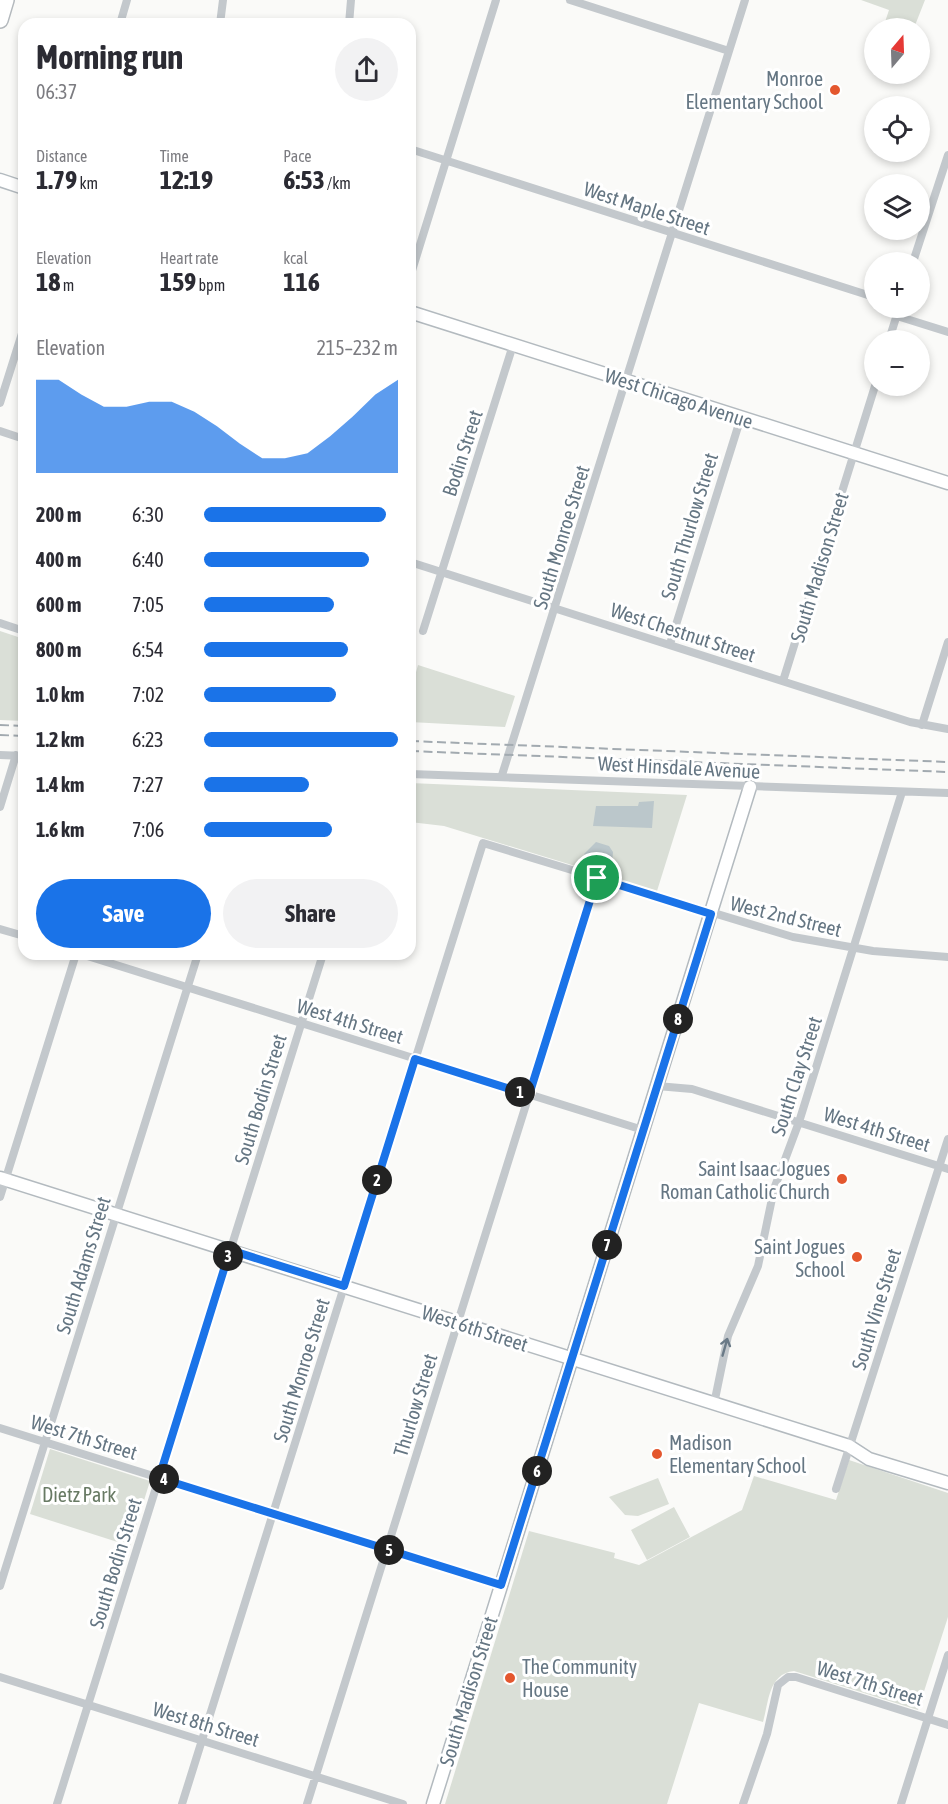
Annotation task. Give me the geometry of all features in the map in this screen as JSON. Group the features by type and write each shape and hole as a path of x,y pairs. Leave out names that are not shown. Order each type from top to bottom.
{"highway":[{"path":"0,20 6,0"}],"street":[{"path":"122,18 127,0"},
{"path":"221,18 223,0"},
{"path":"350,18 351,0"},
{"path":"416,258 496,0"},
{"path":"570,0 729,51"},
{"name":"South Monroe Street","path":"502,775 556,609 745,0"},
{"name":"West Maple Street","path":"416,151 864,294"},
{"path":"916,252 948,154"},
{"path":"0,180 18,186"},
{"name":"West Chicago Avenue","path":"416,314 948,483"},
{"path":"913,318 948,332"},
{"name":"Bodin Street","path":"423,631 513,345"},
{"path":"0,403 18,346"},
{"name":"South Madison Street","path":"783,681 872,396"},
{"name":"South Thurlow Street","path":"670,644 741,417"},
{"path":"0,431 18,437"},
{"name":"West Chestnut Street","path":"416,564 922,725 948,729"},
{"path":"0,623 18,629"},
{"path":"922,725 948,642"},
{"path":"0,755 18,755"},
{"path":"0,807 18,760"},
{"name":"West Hinsdale Avenue","path":"416,774 502,775 750,787 948,793"},
{"name":"South Madison Street","path":"433,1804 750,787"},
{"name":"South Clay Street","path":"714,1404 728,1336 758,1266 774,1189 799,1122 902,792"},
{"name":"South Monroe Street","path":"182,1804 483,843"},
{"name":"West 2nd Street","path":"483,843 786,936 853,949 948,957"},
{"name":"Thurlow Street","path":"308,1804 597,878"},
{"path":"0,928 18,934"},
{"path":"0,1197 3,1179 74,960"},
{"name":"West 4th Street","path":"100,960 643,1130"},
{"name":"South Adams Street","path":"0,1586 196,960"},
{"name":"South Bodin Street","path":"57,1804 321,960"},
{"name":"West 4th Street","path":"657,1086 692,1089 948,1169"},
{"name":"South Vine Street","path":"836,1489 948,1139"},
{"name":"West 6th Street","path":"3,1179 849,1446 869,1459 948,1483"},
{"name":"West 7th Street","path":"0,1428 501,1585"},
{"path":"901,1804 948,1655"},
{"name":"West 8th Street","path":"0,1677 403,1804"},
{"name":"West 7th Street","path":"743,1804 767,1734 776,1692 782,1680 796,1677 948,1725"}],"green space":[{"path":"861,0 925,0 918,18 886,18 889,10"},
{"path":"0,631 18,637 18,721 0,720"},
{"path":"418,665 515,696 505,727 416,722"},
{"path":"416,783 687,795 657,891 444,826 416,823"},
{"name":"Dietz Park","path":"50,1449 150,1481 130,1546 30,1514"},
{"path":"849,1460 948,1493 948,1617 918,1710 794,1671 785,1673 774,1683 763,1722 699,1703 667,1804 445,1804 529,1531 615,1553 614,1558 639,1565 742,1510 754,1476 836,1500"},
{"path":"658,1478 669,1504 638,1516 625,1515 609,1497"},
{"path":"674,1507 690,1537 647,1560 631,1530"}],"shaded area":[{"path":"654,801 652,828 593,826 596,806 638,806 639,802"},
{"path":"596,842 609,846 613,852 612,864 584,854"}],"railway":[{"path":"0,725 18,726"},
{"path":"0,735 18,736"},
{"path":"416,741 948,762"},
{"path":"416,751 948,772"}],"place":[{"name":"Monroe Elementary School","path":"835,90"},
{"name":"Saint Isaac Jogues Roman Catholic Church","path":"842,1179"},
{"name":"Saint Jogues School","path":"857,1257"},
{"name":"Madison Elementary School","path":"657,1454"},
{"name":"The Community House","path":"510,1678"}],"route":[{"path":"597,878 711,914 501,1585 159,1478 230,1250 344,1286 415,1059 529,1095 597,878"}]}
